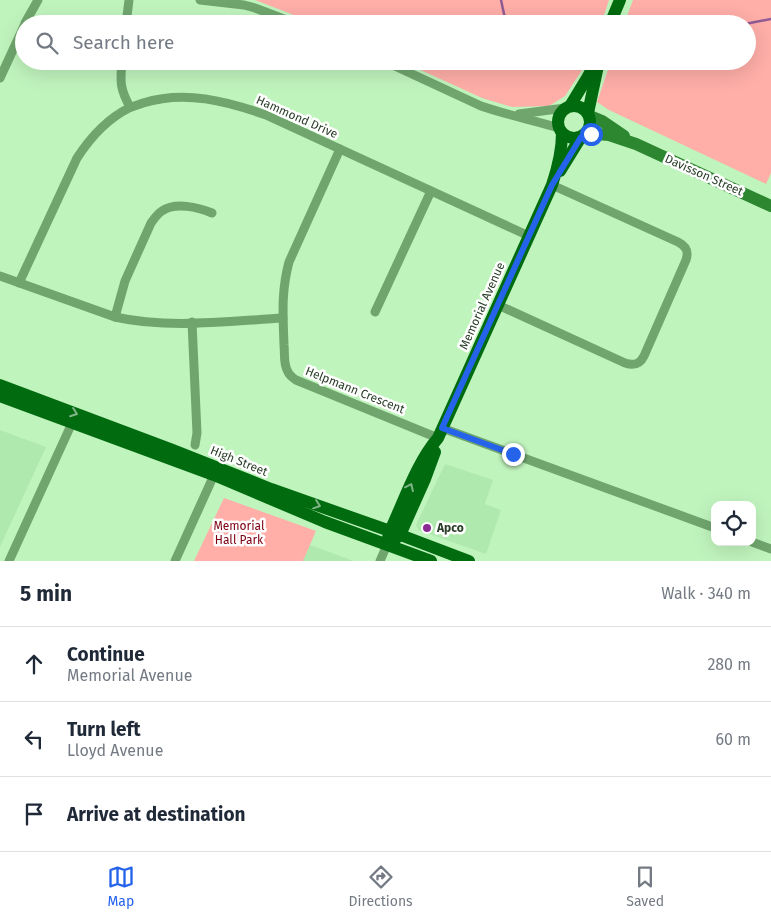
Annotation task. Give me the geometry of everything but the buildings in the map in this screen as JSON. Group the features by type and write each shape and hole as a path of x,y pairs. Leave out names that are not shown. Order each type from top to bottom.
{"main road":[{"path":"592,70 559,117 558,123 561,130 566,136 571,138 582,136 588,132 590,127 589,114 596,70"},
{"path":"567,107 580,106 589,114"},
{"name":"Memorial Avenue","path":"552,185 562,144 561,130"},
{"name":"Memorial Avenue","path":"387,545 395,533 416,474 430,447 440,433 552,185 582,136"},
{"name":"High Street","path":"0,386 271,489 469,561"},
{"name":"High Street","path":"0,396 214,476 325,522 431,561"}],"street":[{"path":"28,15 34,0"},
{"path":"30,15 38,0"},
{"path":"127,15 129,0"},
{"path":"200,0 255,8 273,15"},
{"path":"0,78 15,46"},
{"path":"121,70 121,87 130,107"},
{"path":"403,70 481,106 534,120 561,130"},
{"name":"Hammond Drive","path":"20,283 77,158 88,142 104,124 130,107 151,100 180,97 224,102 266,115 529,236"},
{"path":"508,114 567,107"},
{"name":"Davisson Street","path":"589,114 636,144"},
{"name":"Davisson Street","path":"582,136 609,135 636,144 771,206"},
{"name":"Helpmann Crescent","path":"340,149 290,262 285,280 283,298 285,366 289,374 296,380 440,433 711,527"},
{"path":"498,305 625,363 636,364 644,356 686,260 687,249 678,242 552,185"},
{"path":"375,312 431,191"},
{"path":"115,317 127,276 156,216 162,210 178,207 200,208 212,213"},
{"path":"0,276 115,317 144,322 283,318"},
{"path":"192,322 197,433 195,444"},
{"path":"9,561 72,423"},
{"path":"175,561 214,476"},
{"path":"756,543 771,549"},
{"name":"Memorial Avenue","path":"380,561 387,545"}],"shaded area":[{"path":"0,430 46,447 0,547"},
{"path":"445,464 493,480 485,504 501,510 486,554 418,530 416,525"},
{"path":"310,545 354,561 303,561"}],"green space":[{"path":"255,0 609,0 604,15 294,15"},
{"path":"633,0 771,0 771,173 766,184 609,110 597,102 608,70 756,70 756,15 627,15"},
{"path":"421,70 582,70 565,96 549,106 512,107 482,98"},
{"name":"Memorial Hall Park","path":"224,498 316,531 303,561 194,561"}],"waterway":[{"path":"501,0 504,15"},
{"path":"756,22 771,19"}],"place":[{"name":"Apco","path":"427,528"}],"route":[{"path":"513,454 442,428 552,185 581,137 591,134"}]}
